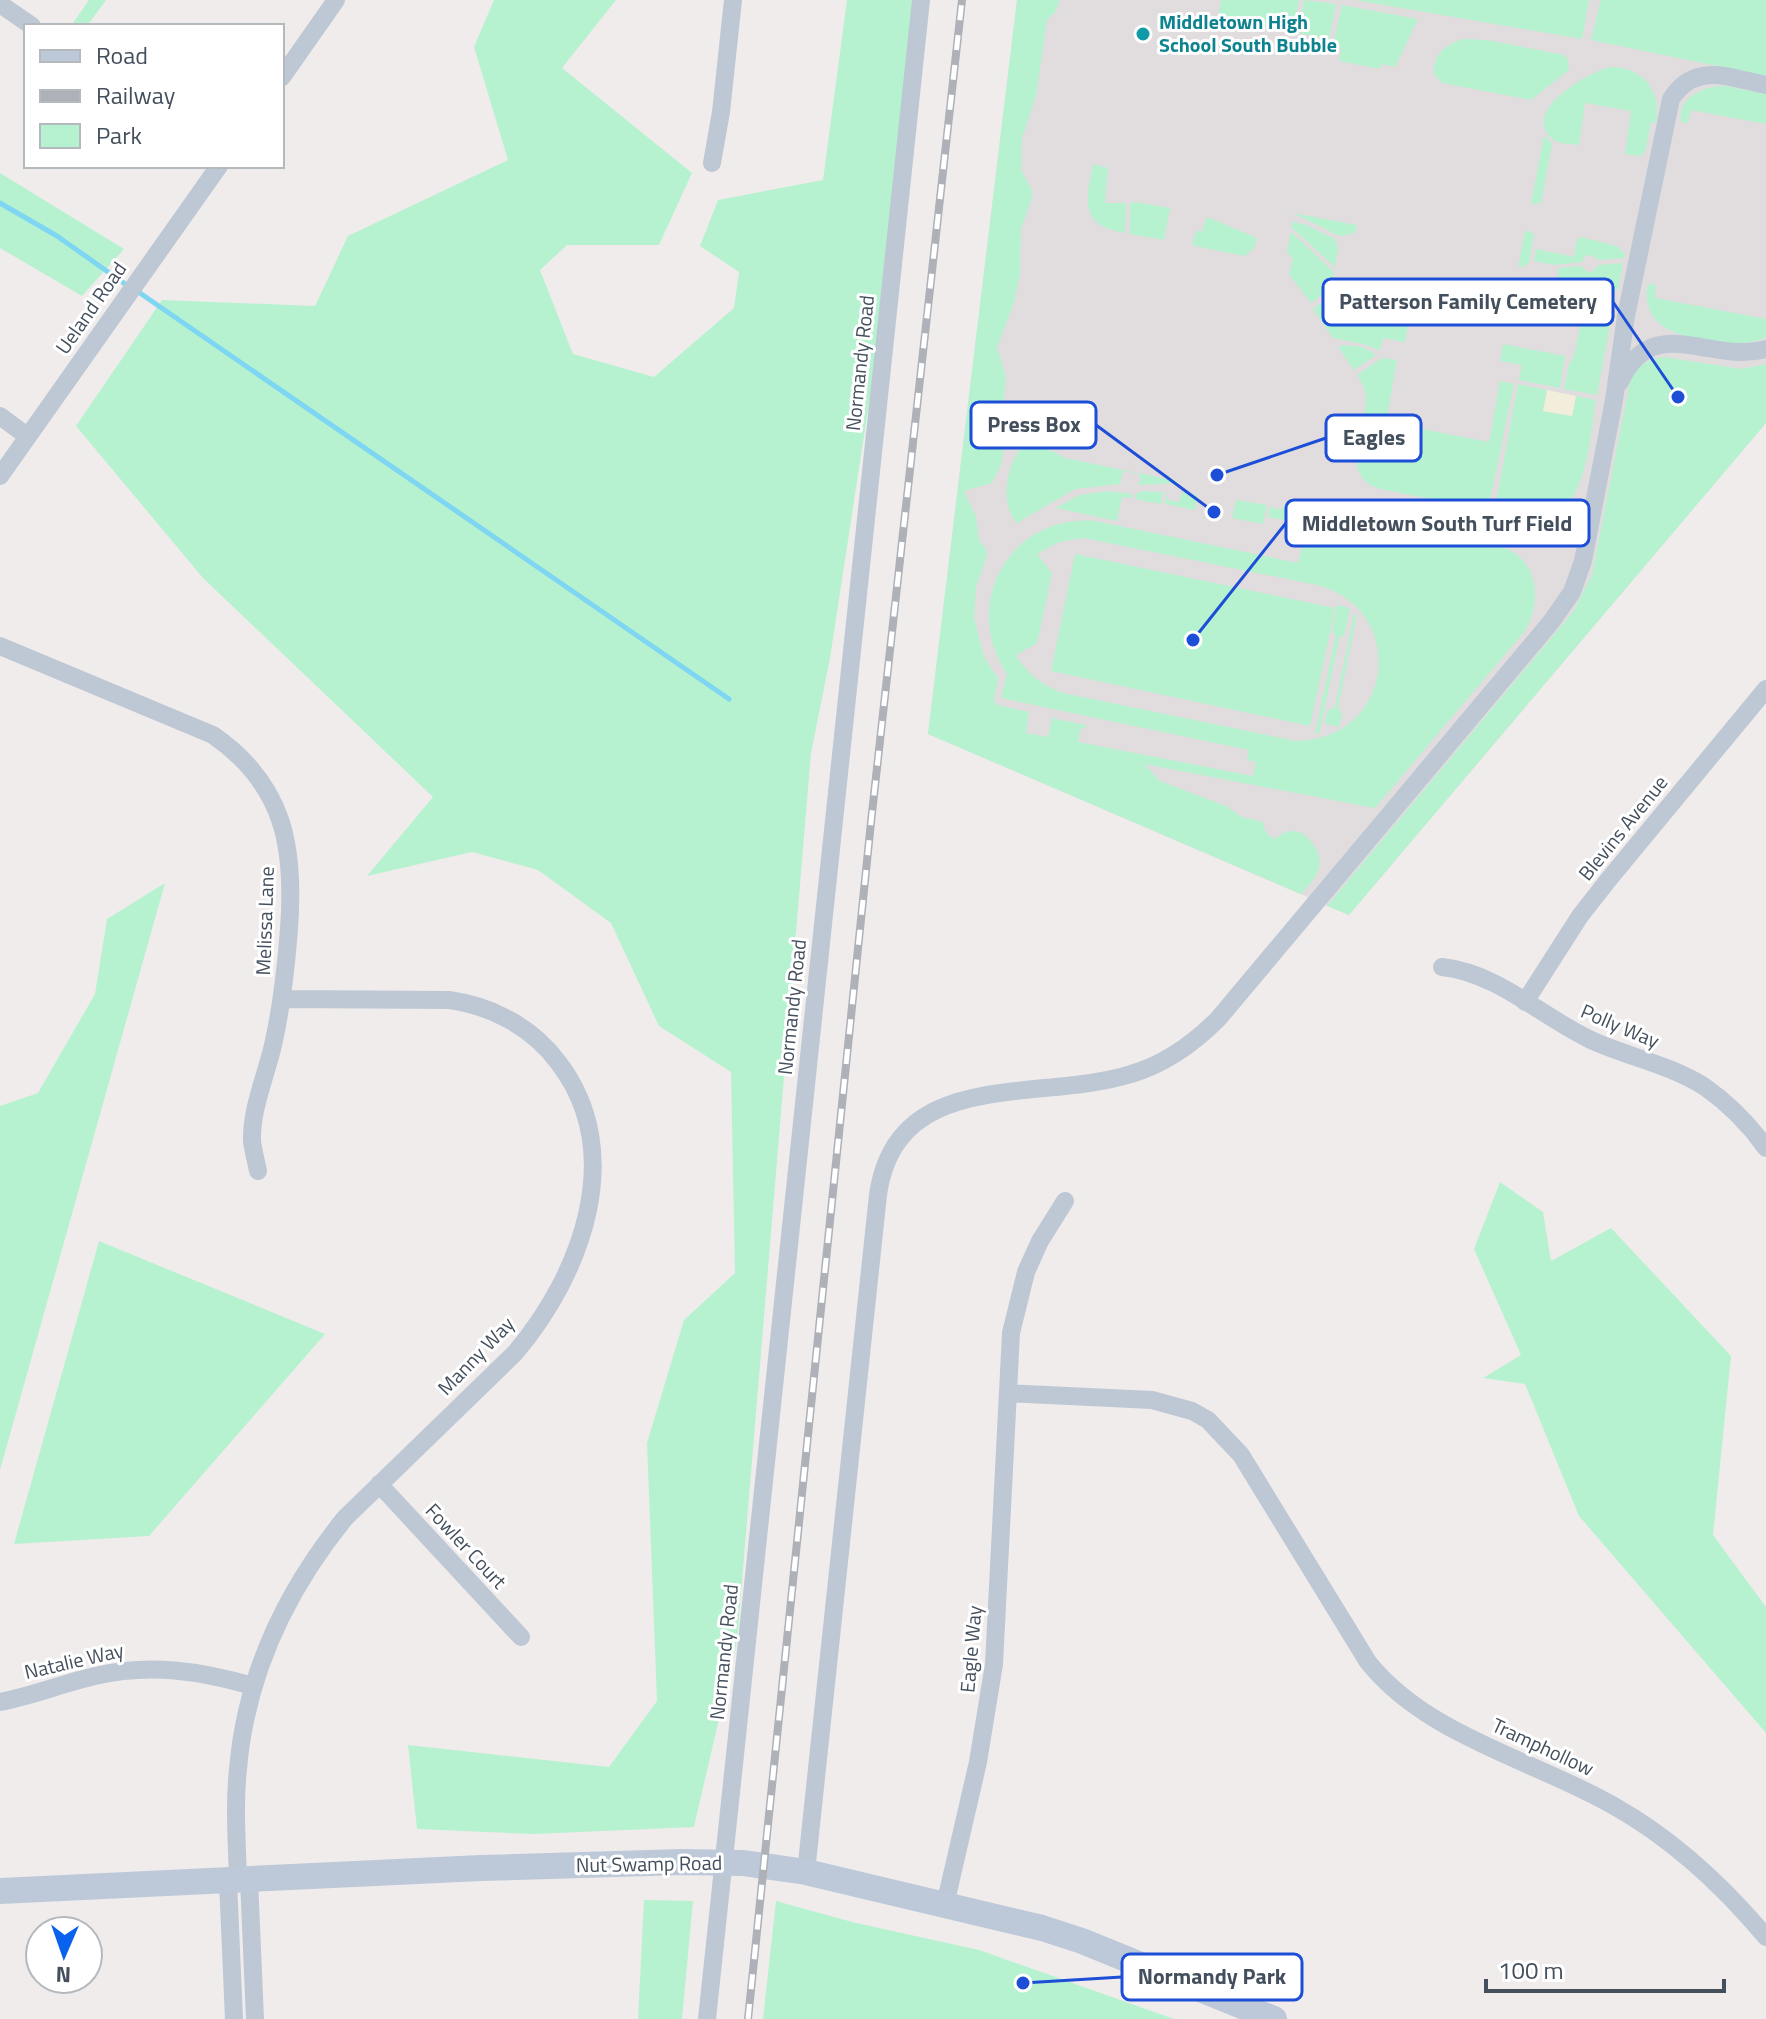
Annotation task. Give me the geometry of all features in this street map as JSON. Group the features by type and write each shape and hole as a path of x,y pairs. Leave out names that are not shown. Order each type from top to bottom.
{"main road":[{"name":"Nut Swamp Road","path":"0,1891 496,1868 724,1862 806,1872 1082,1941 1274,2019"}],"street":[{"path":"284,74 336,0"},
{"path":"712,163 721,112 733,0"},
{"name":"Normandy Road","path":"707,2019 921,0"},
{"path":"0,4 29,24"},
{"path":"806,1872 878,1195 882,1172 891,1150 911,1125 947,1104 1128,1075 1173,1056 1218,1019 1566,602 1577,582 1583,561 1614,400 1626,316 1671,99 1685,82 1697,76 1713,75 1766,85"},
{"name":"Ueland Road","path":"0,476 218,168"},
{"path":"1614,400 1621,379 1632,361 1650,347 1664,343 1686,344 1739,353 1766,349"},
{"path":"0,416 27,436"},
{"name":"Melissa Lane","path":"0,646 198,727 226,744 259,777 275,804 289,845 290,908 283,999 254,1117 252,1141 258,1171"},
{"name":"Blevins Avenue","path":"1525,1002 1590,904 1766,689"},
{"name":"Polly Way","path":"1442,967 1476,975 1590,1039 1675,1072 1704,1087 1741,1117 1766,1148"},
{"name":"Manny Way","path":"238,1880 238,1769 253,1686 283,1610 345,1518 515,1353 552,1302 575,1254 590,1199 593,1163 589,1124 576,1088 552,1053 525,1030 489,1010 449,1000 283,999"},
{"name":"Eagle Way","path":"945,1905 978,1762 994,1664 1011,1333 1020,1289 1040,1241 1065,1201"},
{"name":"Tramphollow","path":"1008,1393 1152,1400 1192,1411 1208,1420 1241,1455 1368,1662 1403,1698 1434,1720 1580,1788 1642,1824 1705,1874 1766,1937"},
{"name":"Fowler Court","path":"379,1484 521,1637"},
{"name":"Natalie Way","path":"0,1702 95,1676 141,1668 189,1671 253,1686"},
{"path":"234,2019 238,1880"},
{"path":"238,1880 255,2019"}],"shaded area":[{"path":"1017,0 1766,0 1766,423 1349,915 928,734"}],"green space":[{"path":"89,0 106,0 88,24 72,24"},
{"path":"494,0 616,0 562,68 692,173 659,245 567,245 540,270 573,354 654,377 734,308 739,272 700,246 718,200 823,180 847,0 914,0 897,220 830,658 811,753 737,1641 694,1827 534,1834 417,1829 408,1745 609,1767 657,1701 647,1443 684,1320 735,1273 731,1072 659,1026 611,923 538,870 472,852 367,876 433,797 203,578 76,426 162,300 315,306 348,236 508,160 474,47"},
{"path":"1017,0 1060,0 1056,11 1047,20 1036,96 1022,138 1021,170 1032,190 1032,198 1021,229 1020,273 1014,303 997,347 1006,377 1002,414 986,429 988,437 1004,448 1001,465 992,483 964,491 976,517 979,540 987,555 976,587 974,618 984,657 998,679 994,700 997,705 1029,712 1026,733 1048,737 1052,718 1086,725 1081,728 1078,742 1253,776 1256,762 1247,760 1249,750 1001,698 1007,674 994,647 989,620 992,593 1002,569 1017,548 1039,532 1065,523 1095,521 1298,563 1305,534 1296,532 1302,505 1448,532 1448,536 1494,544 1519,557 1532,576 1533,610 1524,632 1375,808 1144,764 1160,781 1226,806 1242,817 1263,822 1265,831 1274,839 1292,831 1304,834 1313,844 1320,862 1314,879 1301,894 928,734","holes":["1084,538 1317,585 1347,599 1367,620 1377,645 1378,672 1370,698 1354,720 1329,735 1296,741 1063,693 1036,678 1016,655 1037,643 1052,573 1037,554 1059,542"]},
{"path":"1221,0 1299,0 1293,31 1218,17"},
{"path":"1304,0 1336,4 1329,39 1298,33"},
{"path":"1355,0 1589,0 1582,39"},
{"path":"1601,0 1766,0 1766,76 1591,40"},
{"path":"1342,5 1418,19 1395,67 1381,64 1380,69 1339,61 1341,48 1333,46"},
{"path":"1463,39 1487,40 1564,55 1569,70 1531,100 1442,83 1434,74 1435,61 1446,47"},
{"path":"1610,67 1641,76 1653,91 1656,123 1651,122 1646,149 1641,156 1625,154 1631,111 1585,103 1579,145 1554,140 1545,130 1544,119 1559,96 1585,78"},
{"path":"1725,86 1766,94 1766,124 1691,110 1688,122 1682,123 1681,114 1687,100 1700,91"},
{"path":"1544,135 1552,144 1541,203 1531,204"},
{"path":"1093,164 1108,168 1105,203 1126,203 1125,233 1110,230 1093,218 1088,200"},
{"path":"0,173 124,249 82,296 0,248"},
{"path":"1130,203 1170,208 1164,240 1130,234"},
{"path":"1293,213 1357,225 1355,233 1339,236"},
{"path":"1207,217 1257,238 1254,248 1245,256 1195,246 1192,243 1197,230 1202,232"},
{"path":"1292,222 1304,224 1335,239 1338,249 1335,267 1291,227"},
{"path":"1525,230 1534,234 1529,263 1518,267"},
{"path":"1291,232 1334,272 1331,289 1311,303 1289,274 1293,259 1287,252"},
{"path":"1581,237 1617,246 1625,254 1624,258 1599,260 1591,255 1585,256 1582,262 1553,265 1534,261 1536,249 1574,257 1577,239"},
{"path":"1623,263 1615,291 1557,280 1559,268 1582,266 1592,272 1599,265"},
{"path":"1338,278 1343,282 1338,312 1408,326 1405,342 1383,338 1380,351 1333,338 1313,309 1336,292"},
{"path":"1522,278 1615,297 1597,395 1564,389 1586,297 1519,284"},
{"path":"1652,283 1656,286 1655,298 1766,319 1766,337 1743,343 1727,343 1679,334 1652,315 1647,287"},
{"path":"1503,344 1565,356 1560,388 1519,380 1522,365 1500,361"},
{"path":"1338,347 1363,347 1376,355 1354,370"},
{"path":"1664,357 1741,369 1766,364 1766,423 1349,915 1327,906 1573,612 1592,575 1629,387 1641,366"},
{"path":"1382,358 1397,360 1386,422 1489,442 1500,381 1514,384 1488,510 1380,489 1367,483 1360,474 1357,450 1366,399 1357,375"},
{"path":"1518,384 1547,390 1544,411 1572,416 1576,396 1596,400 1580,482 1563,508 1544,517 1517,515 1496,511 1495,508"},
{"path":"1029,439 1065,458 1177,481 1177,483 1138,485 1139,481 1144,480 1139,478 1140,474 1123,471 1120,484 1075,489 1017,523 1007,503 1006,492 1015,457"},
{"path":"1168,490 1168,500 1179,502 1182,492 1197,495 1195,510 1165,504"},
{"path":"1108,491 1132,494 1131,498 1122,497 1117,521 1056,508 1079,495"},
{"path":"1142,491 1163,492 1161,504 1135,499 1135,495"},
{"path":"1236,500 1267,505 1263,524 1232,518"},
{"path":"1284,504 1298,507 1295,522 1268,517 1270,507 1282,510"},
{"path":"1075,554 1335,608 1310,726 1051,671"},
{"path":"1337,605 1350,608 1344,636 1340,636 1319,734 1315,733 1336,635 1332,633"},
{"path":"1354,614 1357,615 1338,707 1342,714 1339,727 1325,724 1327,711 1335,707"},
{"path":"165,883 0,1470 0,1106 38,1093 95,994 107,919"},
{"path":"1500,1182 1543,1212 1551,1261 1611,1228 1731,1356 1713,1535 1766,1607 1766,1733 1579,1516 1525,1384 1483,1378 1521,1355 1474,1249"},
{"path":"99,1241 325,1334 149,1536 14,1544"},
{"path":"644,1900 693,1901 682,2019 638,2019"},
{"path":"776,1901 852,1922 979,1950 1174,2019 763,2019"}],"sand":[{"path":"1547,390 1576,396 1572,416 1543,411"}],"waterway":[{"path":"0,203 57,236 128,286"},
{"path":"137,291 729,699"}],"railway":[{"path":"748,2019 871,822 962,0"}],"place":[{"name":"Middletown High School South Bubble","path":"1143,34"},
{"name":"Patterson Family Cemetery","path":"1678,397"},
{"name":"Eagles","path":"1217,475"},
{"name":"Press Box","path":"1214,512"},
{"name":"Middletown South Turf Field","path":"1193,640"},
{"name":"Normandy Park","path":"1023,1983"}]}
